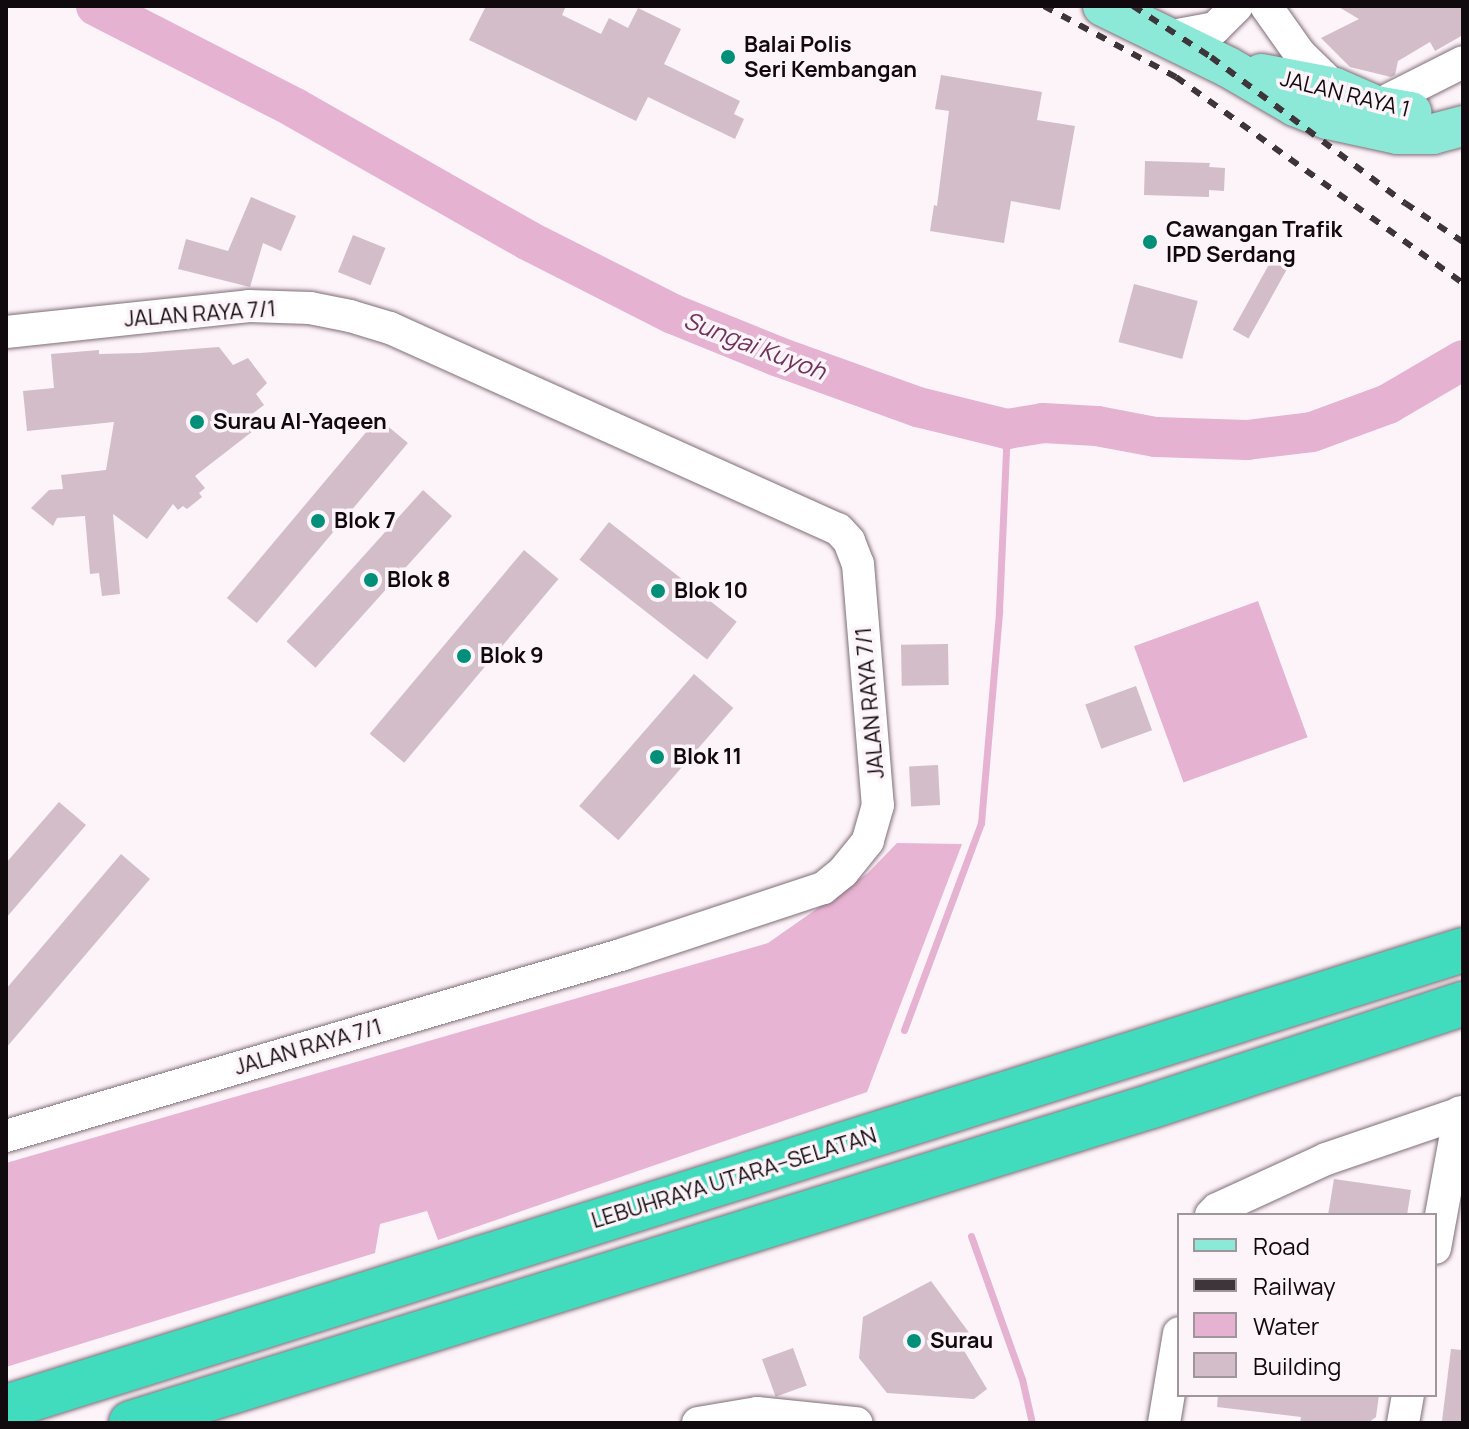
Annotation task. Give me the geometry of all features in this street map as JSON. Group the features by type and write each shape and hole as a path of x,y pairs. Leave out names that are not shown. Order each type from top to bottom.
{"highway":[{"name":"LEBUHRAYA UTARA–SELATAN","path":"6,1407 1463,950"},
{"path":"131,1423 1152,1106 1463,1004"}],"main road":[{"name":"JALAN RAYA 1","path":"1103,6 1228,67 1295,106 1371,131 1433,134 1463,126"},
{"name":"JALAN RAYA 1","path":"1228,67 1335,88 1376,106 1425,113 1463,107"}],"street":[{"path":"1167,37 1215,28 1237,6"},
{"path":"1266,6 1300,54 1335,88"},
{"path":"1376,106 1463,62"},
{"name":"JALAN RAYA 7/1","path":"6,332 249,306 310,308 350,316 404,334 838,529 849,541 858,564 878,805 868,841 843,872 823,888 624,954 6,1136"},
{"path":"1214,1212 1326,1159 1462,1112"},
{"path":"1437,1238 1462,1112"},
{"path":"1164,1423 1177,1345"},
{"path":"1403,1423 1408,1397"},
{"path":"709,1421 757,1413 856,1423"}],"shaded area":[{"path":"897,843 962,844 867,1092 438,1240 427,1211 380,1224 375,1253 6,1367 6,1163 768,943 868,873"}],"water":[{"path":"1258,601 1308,737 1184,782 1134,646"}],"building":[{"path":"486,6 566,6 562,15 601,34 609,18 628,28 638,8 681,29 664,64 740,101 734,114 744,119 735,139 648,97 636,121 469,40"},
{"path":"1337,6 1463,6 1463,35 1435,51 1430,42 1398,61 1395,75 1391,77 1350,67 1321,38 1359,19"},
{"path":"941,75 1042,92 1037,120 1075,126 1060,210 1011,201 1004,243 930,231 934,205 937,206 949,111 935,109"},
{"path":"1145,161 1210,163 1209,167 1225,168 1224,191 1209,190 1209,197 1144,195"},
{"path":"251,197 296,216 281,251 263,243 250,287 178,269 186,239 228,251"},
{"path":"353,235 385,248 370,285 338,272"},
{"path":"1272,259 1288,268 1248,339 1233,330"},
{"path":"1134,284 1198,301 1182,359 1118,342"},
{"path":"219,347 233,365 248,358 267,383 256,394 264,405 244,420 253,431 195,476 205,488 199,493 202,497 187,509 183,506 178,510 173,504 147,539 113,514 120,594 102,596 99,573 90,574 85,516 57,518 53,526 31,508 49,490 63,489 61,475 106,470 114,422 27,431 23,391 54,388 51,354 99,350 99,354 140,353"},
{"name":"Blok 7","path":"378,418 408,443 257,623 227,598"},
{"name":"Blok 8","path":"423,490 452,516 315,668 286,642"},
{"name":"Blok 10","path":"609,522 737,622 707,660 579,560"},
{"name":"Blok 9","path":"524,550 558,579 404,763 370,734"},
{"path":"948,644 949,685 902,686 901,645"},
{"name":"Blok 11","path":"694,674 733,708 618,840 579,806"},
{"path":"1136,686 1152,730 1101,749 1085,704"},
{"path":"938,765 940,805 911,806 909,767"},
{"path":"59,802 86,825 6,918 6,863"},
{"path":"121,854 150,879 6,1048 6,989"},
{"path":"1334,1179 1411,1190 1407,1213 1328,1213"},
{"name":"Surau","path":"931,1281 973,1338 960,1344 987,1389 974,1399 887,1393 859,1358 863,1317"},
{"path":"793,1348 807,1386 776,1397 762,1359"},
{"path":"1451,1349 1463,1350 1463,1423 1442,1421"},
{"path":"1218,1397 1379,1397 1376,1417 1368,1423 1300,1423 1301,1417 1217,1407"}],"waterway":[{"name":"Sungai Kuyoh","path":"96,6 295,108 529,241 673,314 779,357 918,407 1007,429 1043,423 1097,426 1156,437 1247,440 1312,432 1388,404 1463,360"},
{"path":"904,1030 981,823 999,611 1007,429"},
{"path":"971,1236 1022,1379 1032,1423"}],"railway":[{"path":"1044,6 1176,77 1463,283"},
{"path":"1133,6 1211,57 1405,203 1463,242"}],"place":[{"name":"Balai Polis Seri Kembangan","path":"728,57"},
{"name":"Cawangan Trafik IPD Serdang","path":"1150,242"},
{"name":"Surau Al-Yaqeen","path":"197,422"},
{"name":"Blok 7","path":"318,521"},
{"name":"Blok 8","path":"371,580"},
{"name":"Blok 10","path":"658,591"},
{"name":"Blok 9","path":"464,656"},
{"name":"Blok 11","path":"657,757"},
{"name":"Surau","path":"914,1341"}]}
